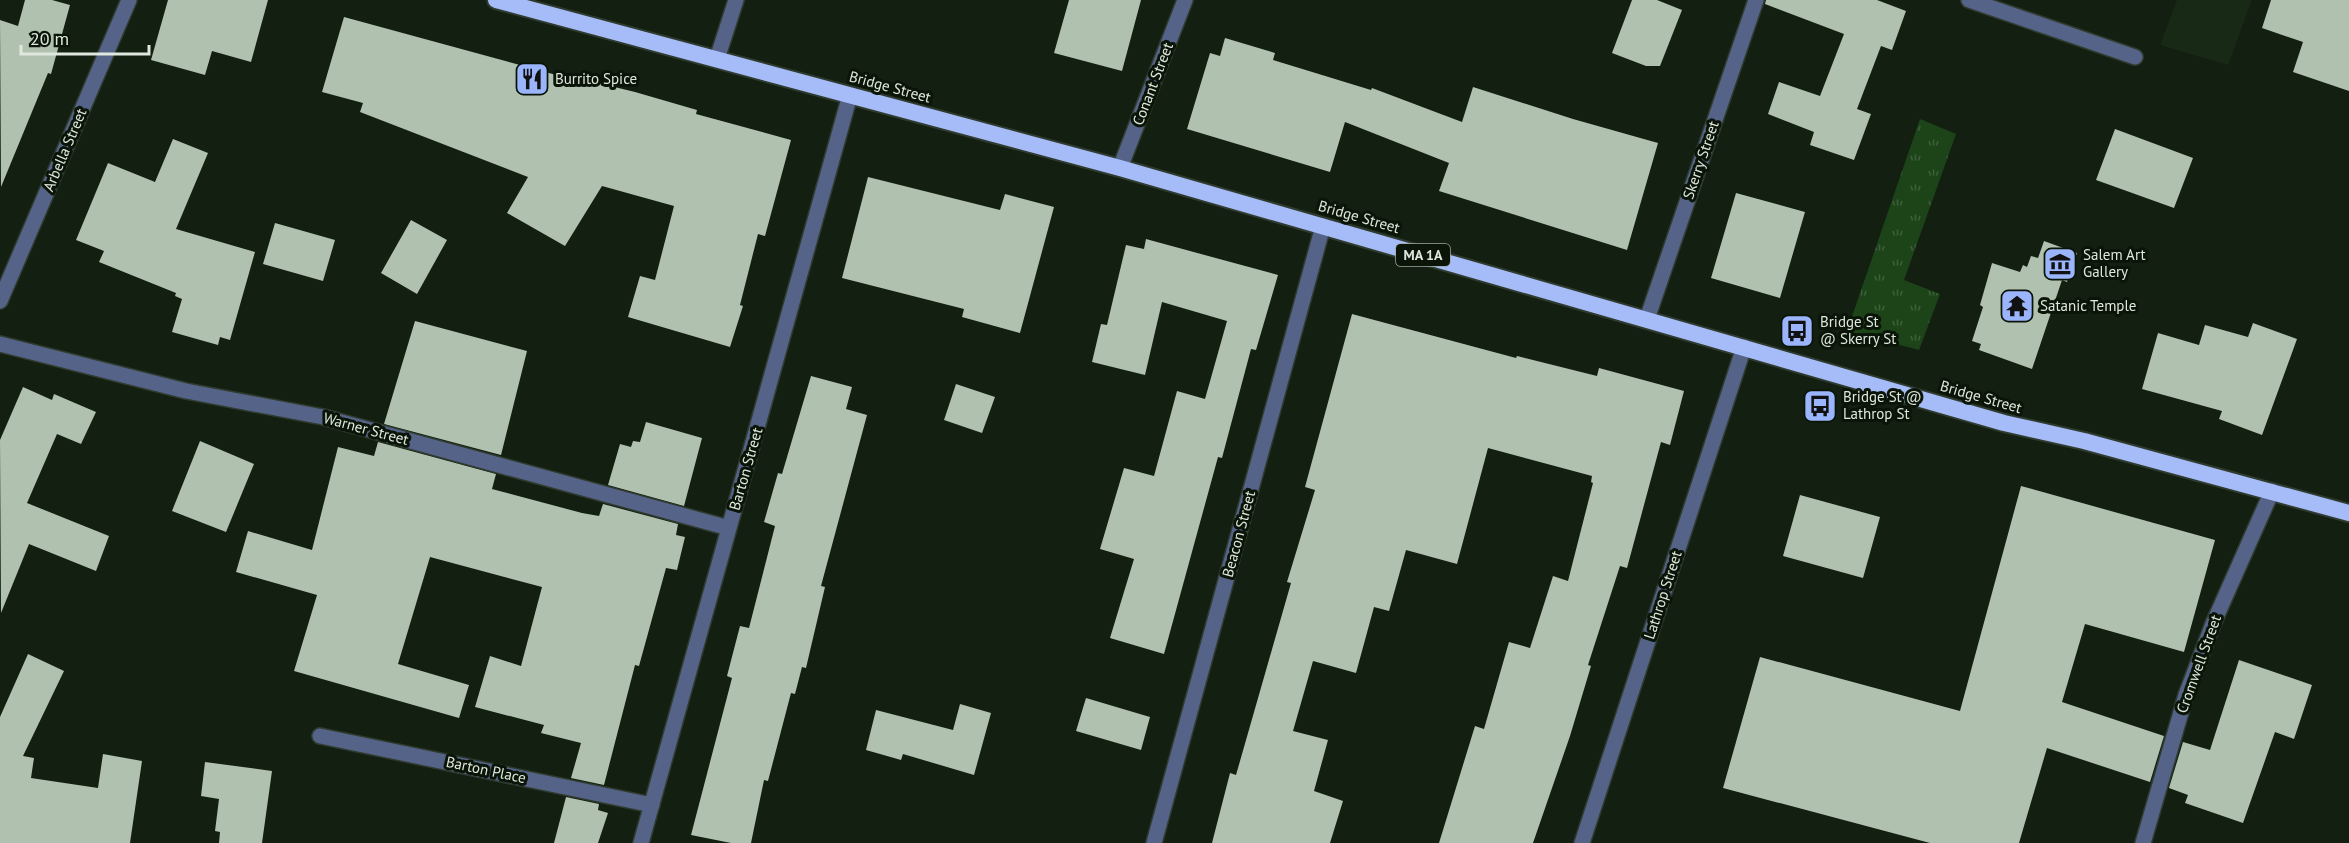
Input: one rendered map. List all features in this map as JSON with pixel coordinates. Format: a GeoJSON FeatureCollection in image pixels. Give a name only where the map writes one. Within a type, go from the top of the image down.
{"type":"FeatureCollection","features":[{"type":"Feature","properties":{"kind":"highway","name":"Bridge Street"},"geometry":{"type":"LineString","coordinates":[[496,0],[1120,168],[2004,423],[2272,491],[2349,513]]}},
{"type":"Feature","properties":{"kind":"street","name":"Arbella Street"},"geometry":{"type":"LineString","coordinates":[[0,301],[129,0]]}},
{"type":"Feature","properties":{"kind":"street"},"geometry":{"type":"LineString","coordinates":[[717,58],[736,0]]}},
{"type":"Feature","properties":{"kind":"street","name":"Conant Street"},"geometry":{"type":"LineString","coordinates":[[1120,168],[1185,0]]}},
{"type":"Feature","properties":{"kind":"street","name":"Skerry Street"},"geometry":{"type":"LineString","coordinates":[[1647,320],[1756,0]]}},
{"type":"Feature","properties":{"kind":"street"},"geometry":{"type":"LineString","coordinates":[[1969,0],[2135,57]]}},
{"type":"Feature","properties":{"kind":"street","name":"Barton Street"},"geometry":{"type":"LineString","coordinates":[[641,843],[850,95]]}},
{"type":"Feature","properties":{"kind":"street","name":"Beacon Street"},"geometry":{"type":"LineString","coordinates":[[1154,843],[1323,226]]}},
{"type":"Feature","properties":{"kind":"street","name":"Warner Street"},"geometry":{"type":"LineString","coordinates":[[0,344],[186,391],[323,417],[729,528]]}},
{"type":"Feature","properties":{"kind":"street","name":"Lathrop Street"},"geometry":{"type":"LineString","coordinates":[[1582,843],[1744,347]]}},
{"type":"Feature","properties":{"kind":"street","name":"Cromwell Street"},"geometry":{"type":"LineString","coordinates":[[2143,843],[2186,695],[2213,624],[2272,491]]}},
{"type":"Feature","properties":{"kind":"street","name":"Barton Place"},"geometry":{"type":"LineString","coordinates":[[321,736],[652,805]]}},
{"type":"Feature","properties":{"kind":"shaded area"},"geometry":{"type":"Polygon","coordinates":[[[2177,0],[2252,0],[2228,65],[2160,45],[2177,0]]]}},
{"type":"Feature","properties":{"kind":"green space"},"geometry":{"type":"Polygon","coordinates":[[[1920,119],[1956,134],[1904,280],[1940,294],[1919,350],[1847,331],[1920,119]]]}},
{"type":"Feature","properties":{"kind":"building"},"geometry":{"type":"Polygon","coordinates":[[[25,0],[52,0],[70,5],[51,74],[48,73],[1,187],[0,20],[18,26],[25,0]]]}},
{"type":"Feature","properties":{"kind":"building"},"geometry":{"type":"Polygon","coordinates":[[[168,0],[268,0],[251,62],[212,51],[205,75],[151,60],[168,0]]]}},
{"type":"Feature","properties":{"kind":"building"},"geometry":{"type":"Polygon","coordinates":[[[1069,0],[1141,0],[1122,71],[1054,53],[1069,0]]]}},
{"type":"Feature","properties":{"kind":"building"},"geometry":{"type":"Polygon","coordinates":[[[1632,0],[1657,0],[1682,10],[1660,66],[1646,66],[1612,53],[1632,0]]]}},
{"type":"Feature","properties":{"kind":"building"},"geometry":{"type":"Polygon","coordinates":[[[1766,0],[1877,0],[1906,11],[1892,50],[1881,46],[1857,109],[1871,114],[1854,160],[1810,145],[1814,132],[1768,114],[1779,82],[1820,96],[1844,34],[1765,4],[1766,0]]]}},
{"type":"Feature","properties":{"kind":"building"},"geometry":{"type":"Polygon","coordinates":[[[2271,0],[2349,0],[2349,91],[2293,72],[2303,42],[2262,28],[2271,0]]]}},
{"type":"Feature","properties":{"kind":"building"},"geometry":{"type":"Polygon","coordinates":[[[344,17],[560,76],[561,74],[635,92],[697,110],[696,114],[791,140],[765,236],[758,234],[740,305],[743,306],[730,347],[628,317],[640,276],[655,280],[674,206],[602,186],[565,246],[507,213],[528,177],[360,112],[363,103],[322,92],[344,17]]]}},
{"type":"Feature","properties":{"kind":"building"},"geometry":{"type":"Polygon","coordinates":[[[1225,38],[1275,53],[1273,60],[1371,90],[1372,88],[1462,122],[1473,87],[1658,143],[1627,250],[1439,191],[1449,163],[1345,122],[1330,172],[1187,129],[1210,53],[1220,56],[1225,38]]]}},
{"type":"Feature","properties":{"kind":"building"},"geometry":{"type":"Polygon","coordinates":[[[2115,129],[2193,158],[2174,208],[2096,180],[2115,129]]]}},
{"type":"Feature","properties":{"kind":"building"},"geometry":{"type":"Polygon","coordinates":[[[173,139],[208,153],[176,229],[255,252],[230,340],[220,337],[218,345],[172,332],[182,299],[175,296],[176,293],[99,262],[104,251],[76,240],[108,163],[155,182],[173,139]]]}},
{"type":"Feature","properties":{"kind":"building"},"geometry":{"type":"Polygon","coordinates":[[[868,177],[1000,210],[1005,194],[1054,207],[1020,333],[962,317],[964,309],[842,278],[868,177]]]}},
{"type":"Feature","properties":{"kind":"building"},"geometry":{"type":"Polygon","coordinates":[[[1736,193],[1805,212],[1780,298],[1711,278],[1736,193]]]}},
{"type":"Feature","properties":{"kind":"building"},"geometry":{"type":"Polygon","coordinates":[[[411,220],[447,240],[417,294],[381,273],[411,220]]]}},
{"type":"Feature","properties":{"kind":"building"},"geometry":{"type":"Polygon","coordinates":[[[275,223],[335,240],[323,281],[263,264],[275,223]]]}},
{"type":"Feature","properties":{"kind":"building"},"geometry":{"type":"Polygon","coordinates":[[[1146,239],[1278,275],[1256,350],[1251,349],[1222,458],[1218,457],[1164,654],[1110,638],[1134,559],[1100,549],[1124,468],[1154,476],[1177,391],[1205,399],[1227,321],[1162,302],[1145,375],[1092,362],[1101,324],[1107,325],[1126,245],[1144,249],[1146,239]]]}},
{"type":"Feature","properties":{"kind":"building","name":"Satanic Temple"},"geometry":{"type":"Polygon","coordinates":[[[2044,241],[2077,253],[2067,282],[2062,280],[2032,369],[1979,350],[1981,344],[1972,341],[1983,307],[1980,305],[1992,263],[2020,272],[2023,265],[2027,267],[2031,256],[2038,258],[2044,241]]]}},
{"type":"Feature","properties":{"kind":"building"},"geometry":{"type":"Polygon","coordinates":[[[1352,314],[1516,358],[1517,356],[1597,376],[1599,368],[1684,391],[1670,445],[1661,442],[1627,568],[1620,566],[1588,665],[1591,666],[1570,736],[1533,843],[1439,843],[1475,726],[1484,729],[1509,642],[1530,648],[1553,576],[1568,581],[1593,483],[1591,482],[1592,476],[1488,448],[1457,564],[1406,550],[1389,611],[1374,607],[1356,673],[1313,661],[1293,731],[1328,740],[1314,791],[1343,801],[1330,843],[1212,843],[1230,773],[1236,775],[1291,583],[1287,582],[1315,490],[1305,487],[1352,314]]]}},
{"type":"Feature","properties":{"kind":"building"},"geometry":{"type":"Polygon","coordinates":[[[415,321],[527,351],[501,455],[384,424],[415,321]]]}},
{"type":"Feature","properties":{"kind":"building"},"geometry":{"type":"Polygon","coordinates":[[[2253,323],[2297,339],[2262,435],[2219,419],[2222,411],[2142,389],[2158,333],[2199,345],[2205,325],[2248,337],[2253,323]]]}},
{"type":"Feature","properties":{"kind":"building"},"geometry":{"type":"Polygon","coordinates":[[[811,376],[852,387],[846,409],[867,415],[821,586],[825,587],[806,668],[802,667],[795,694],[791,693],[768,781],[764,780],[751,843],[731,843],[691,835],[732,678],[727,676],[740,626],[749,628],[775,526],[764,522],[778,473],[782,474],[811,376]]]}},
{"type":"Feature","properties":{"kind":"building"},"geometry":{"type":"Polygon","coordinates":[[[956,384],[995,397],[982,433],[944,420],[956,384]]]}},
{"type":"Feature","properties":{"kind":"building"},"geometry":{"type":"Polygon","coordinates":[[[23,387],[52,400],[54,394],[96,412],[81,444],[57,434],[27,503],[109,536],[96,571],[29,544],[1,613],[0,440],[23,387]]]}},
{"type":"Feature","properties":{"kind":"building"},"geometry":{"type":"Polygon","coordinates":[[[646,422],[702,438],[684,506],[608,485],[620,444],[631,447],[633,441],[640,442],[646,422]]]}},
{"type":"Feature","properties":{"kind":"building"},"geometry":{"type":"Polygon","coordinates":[[[200,441],[254,464],[226,532],[172,511],[200,441]]]}},
{"type":"Feature","properties":{"kind":"building"},"geometry":{"type":"Polygon","coordinates":[[[378,442],[496,474],[492,489],[582,513],[599,516],[603,504],[678,524],[676,535],[685,537],[677,570],[666,568],[639,666],[635,665],[604,785],[571,778],[581,743],[541,733],[544,725],[475,707],[490,656],[521,666],[542,587],[430,557],[398,664],[469,685],[459,718],[294,671],[317,595],[236,572],[248,531],[312,550],[338,447],[374,456],[378,442]]]}},
{"type":"Feature","properties":{"kind":"building"},"geometry":{"type":"Polygon","coordinates":[[[2021,486],[2215,540],[2184,652],[2085,624],[2062,702],[2164,736],[2150,782],[2047,748],[2019,843],[1930,843],[1723,788],[1760,657],[1960,711],[2021,486]]]}},
{"type":"Feature","properties":{"kind":"building"},"geometry":{"type":"Polygon","coordinates":[[[1800,495],[1880,517],[1863,578],[1783,556],[1800,495]]]}},
{"type":"Feature","properties":{"kind":"building"},"geometry":{"type":"Polygon","coordinates":[[[28,654],[64,671],[23,756],[34,758],[31,778],[98,788],[103,754],[142,761],[130,843],[0,843],[0,717],[28,654]]]}},
{"type":"Feature","properties":{"kind":"building"},"geometry":{"type":"Polygon","coordinates":[[[2239,660],[2312,685],[2294,739],[2275,732],[2243,823],[2185,803],[2188,795],[2169,788],[2183,742],[2210,750],[2239,660]]]}},
{"type":"Feature","properties":{"kind":"building"},"geometry":{"type":"Polygon","coordinates":[[[1086,698],[1150,717],[1141,750],[1076,731],[1086,698]]]}},
{"type":"Feature","properties":{"kind":"building"},"geometry":{"type":"Polygon","coordinates":[[[960,704],[991,713],[974,775],[903,754],[901,760],[866,750],[876,710],[953,730],[960,704]]]}},
{"type":"Feature","properties":{"kind":"building"},"geometry":{"type":"Polygon","coordinates":[[[205,762],[272,771],[262,843],[219,843],[220,832],[215,831],[219,799],[201,796],[205,762]]]}},
{"type":"Feature","properties":{"kind":"building"},"geometry":{"type":"Polygon","coordinates":[[[566,797],[599,804],[598,810],[608,813],[598,843],[554,843],[566,797]]]}},
{"type":"Feature","properties":{"kind":"place","name":"Burrito Spice"},"geometry":{"type":"Point","coordinates":[532,79]}},
{"type":"Feature","properties":{"kind":"place","name":"Salem Art Gallery"},"geometry":{"type":"Point","coordinates":[2060,264]}},
{"type":"Feature","properties":{"kind":"place","name":"Satanic Temple"},"geometry":{"type":"Point","coordinates":[2017,306]}},
{"type":"Feature","properties":{"kind":"place","name":"Bridge St @ Skerry St"},"geometry":{"type":"Point","coordinates":[1797,331]}},
{"type":"Feature","properties":{"kind":"place","name":"Bridge St @ Lathrop St"},"geometry":{"type":"Point","coordinates":[1820,406]}}]}
